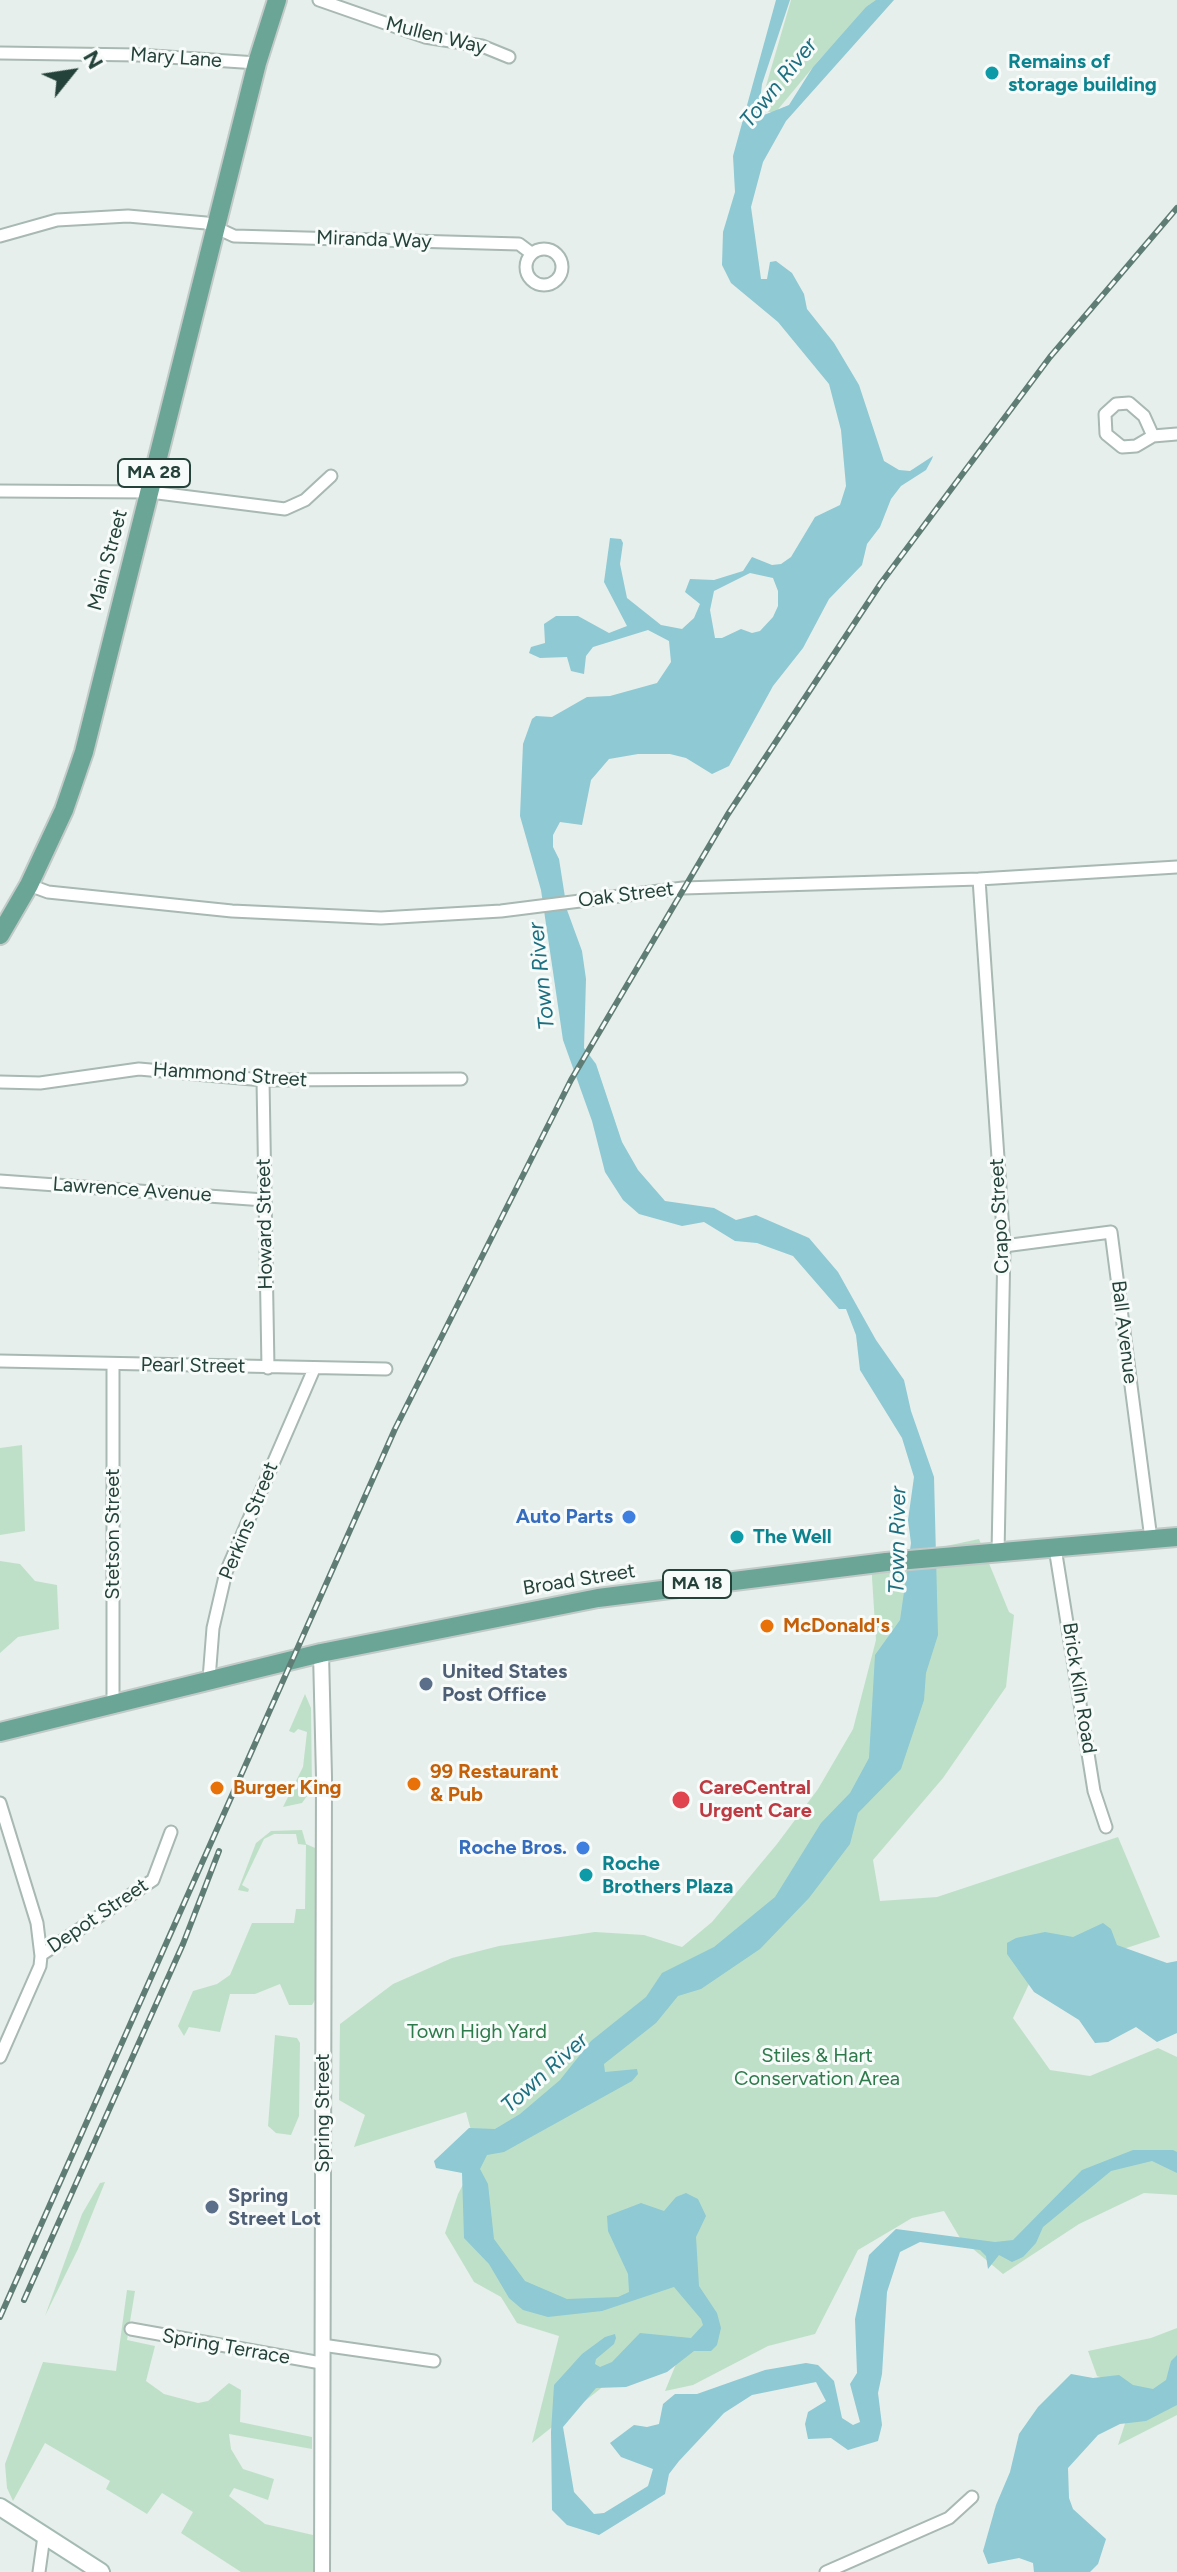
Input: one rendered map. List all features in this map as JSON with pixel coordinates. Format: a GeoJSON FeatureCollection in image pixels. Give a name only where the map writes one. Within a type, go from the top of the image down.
{"type":"FeatureCollection","features":[{"type":"Feature","properties":{"kind":"main road","name":"Main Street"},"geometry":{"type":"LineString","coordinates":[[0,935],[29,885],[64,810],[84,752],[215,226],[257,63],[277,0]]}},
{"type":"Feature","properties":{"kind":"main road","name":"Broad Street"},"geometry":{"type":"LineString","coordinates":[[0,1732],[321,1653],[598,1598],[896,1561],[1177,1537]]}},
{"type":"Feature","properties":{"kind":"main road"},"geometry":{"type":"LineString","coordinates":[[0,2507],[101,2572]]}},
{"type":"Feature","properties":{"kind":"street","name":"Mullen Way"},"geometry":{"type":"LineString","coordinates":[[319,0],[425,37],[482,46],[509,57]]}},
{"type":"Feature","properties":{"kind":"street","name":"Mary Lane"},"geometry":{"type":"LineString","coordinates":[[0,53],[138,55],[257,63]]}},
{"type":"Feature","properties":{"kind":"street","name":"Miranda Way"},"geometry":{"type":"LineString","coordinates":[[0,236],[57,220],[94,216],[157,218],[215,226],[234,236],[519,244],[531,253]]}},
{"type":"Feature","properties":{"kind":"street"},"geometry":{"type":"LineString","coordinates":[[1153,436],[1144,416],[1129,403],[1116,404],[1105,414],[1104,429],[1116,444],[1131,447],[1153,436],[1177,434]]}},
{"type":"Feature","properties":{"kind":"street"},"geometry":{"type":"LineString","coordinates":[[0,491],[150,492],[285,509],[305,500],[331,476]]}},
{"type":"Feature","properties":{"kind":"street","name":"Oak Street"},"geometry":{"type":"LineString","coordinates":[[29,885],[48,892],[232,911],[381,918],[538,906],[683,888],[979,879],[1177,867]]}},
{"type":"Feature","properties":{"kind":"street","name":"Crapo Street"},"geometry":{"type":"LineString","coordinates":[[979,879],[1004,1246],[998,1553]]}},
{"type":"Feature","properties":{"kind":"street","name":"Hammond Street"},"geometry":{"type":"LineString","coordinates":[[0,1082],[40,1083],[139,1069],[263,1080],[461,1079]]}},
{"type":"Feature","properties":{"kind":"street","name":"Howard Street"},"geometry":{"type":"LineString","coordinates":[[263,1080],[268,1368]]}},
{"type":"Feature","properties":{"kind":"street","name":"Lawrence Avenue"},"geometry":{"type":"LineString","coordinates":[[0,1181],[264,1200]]}},
{"type":"Feature","properties":{"kind":"street","name":"Ball Avenue"},"geometry":{"type":"LineString","coordinates":[[1004,1246],[1111,1232],[1151,1539]]}},
{"type":"Feature","properties":{"kind":"street","name":"Pearl Street"},"geometry":{"type":"LineString","coordinates":[[0,1361],[386,1369]]}},
{"type":"Feature","properties":{"kind":"street","name":"Stetson Street"},"geometry":{"type":"LineString","coordinates":[[113,1365],[113,1703]]}},
{"type":"Feature","properties":{"kind":"street","name":"Perkins Street"},"geometry":{"type":"LineString","coordinates":[[209,1679],[213,1628],[226,1572],[314,1369]]}},
{"type":"Feature","properties":{"kind":"street","name":"Brick Kiln Road"},"geometry":{"type":"LineString","coordinates":[[1055,1548],[1094,1791],[1106,1827]]}},
{"type":"Feature","properties":{"kind":"street","name":"Spring Street"},"geometry":{"type":"LineString","coordinates":[[321,1653],[324,1761],[322,2572]]}},
{"type":"Feature","properties":{"kind":"street"},"geometry":{"type":"LineString","coordinates":[[0,1803],[37,1923],[41,1955],[40,1966],[0,2057]]}},
{"type":"Feature","properties":{"kind":"street","name":"Depot Street"},"geometry":{"type":"LineString","coordinates":[[41,1955],[153,1880],[171,1832]]}},
{"type":"Feature","properties":{"kind":"street","name":"Spring Terrace"},"geometry":{"type":"LineString","coordinates":[[131,2329],[321,2363]]}},
{"type":"Feature","properties":{"kind":"street"},"geometry":{"type":"LineString","coordinates":[[322,2345],[434,2361]]}},
{"type":"Feature","properties":{"kind":"street"},"geometry":{"type":"LineString","coordinates":[[826,2572],[949,2518],[972,2497]]}},
{"type":"Feature","properties":{"kind":"street"},"geometry":{"type":"LineString","coordinates":[[39,2572],[44,2536]]}},
{"type":"Feature","properties":{"kind":"green space"},"geometry":{"type":"Polygon","coordinates":[[[791,0],[877,0],[819,60],[775,113],[759,110],[791,0]]]}},
{"type":"Feature","properties":{"kind":"green space"},"geometry":{"type":"Polygon","coordinates":[[[22,1445],[25,1531],[0,1535],[0,1448],[22,1445]]]}},
{"type":"Feature","properties":{"kind":"green space","name":"Stiles & Hart Conservation Area"},"geometry":{"type":"Polygon","coordinates":[[[979,1539],[1009,1612],[1014,1615],[1006,1687],[943,1778],[873,1860],[880,1901],[937,1897],[1118,1837],[1160,1937],[1093,1959],[1037,1967],[1013,2018],[1050,2070],[1090,2076],[1158,2048],[1177,2057],[1177,2195],[1144,2193],[1079,2224],[1003,2274],[960,2238],[944,2211],[912,2218],[858,2250],[815,2334],[768,2346],[693,2385],[665,2391],[676,2364],[624,2370],[532,2443],[559,2336],[517,2323],[501,2297],[474,2282],[445,2233],[458,2194],[478,2156],[466,2112],[354,2147],[365,2115],[339,2100],[340,2024],[393,1984],[452,1958],[499,1946],[595,1932],[644,1935],[682,1947],[712,1922],[777,1844],[818,1789],[853,1729],[876,1640],[871,1562],[979,1539]]]}},
{"type":"Feature","properties":{"kind":"green space"},"geometry":{"type":"Polygon","coordinates":[[[0,1561],[20,1564],[35,1581],[57,1585],[59,1629],[18,1637],[0,1653],[0,1561]]]}},
{"type":"Feature","properties":{"kind":"green space"},"geometry":{"type":"Polygon","coordinates":[[[305,1694],[311,1708],[312,1789],[302,1803],[283,1807],[303,1767],[307,1732],[298,1729],[294,1733],[289,1731],[305,1694]]]}},
{"type":"Feature","properties":{"kind":"green space"},"geometry":{"type":"Polygon","coordinates":[[[302,1830],[306,1844],[315,1848],[315,2000],[312,2005],[289,2005],[280,1984],[255,1994],[230,1994],[220,2032],[189,2027],[184,2036],[178,2026],[193,1991],[217,1984],[230,1975],[252,1923],[294,1923],[296,1909],[305,1909],[306,1845],[298,1844],[296,1834],[274,1834],[264,1839],[242,1885],[249,1889],[248,1892],[238,1890],[256,1843],[271,1831],[302,1830]]]}},
{"type":"Feature","properties":{"kind":"green space"},"geometry":{"type":"Polygon","coordinates":[[[275,2035],[297,2038],[300,2043],[299,2116],[291,2135],[276,2133],[268,2126],[275,2035]]]}},
{"type":"Feature","properties":{"kind":"green space"},"geometry":{"type":"Polygon","coordinates":[[[105,2182],[78,2249],[45,2316],[82,2214],[100,2183],[105,2182]]]}},
{"type":"Feature","properties":{"kind":"green space"},"geometry":{"type":"Polygon","coordinates":[[[127,2290],[135,2291],[127,2340],[155,2346],[146,2381],[164,2394],[198,2403],[208,2401],[229,2383],[241,2390],[240,2422],[312,2437],[312,2449],[229,2434],[231,2449],[243,2469],[274,2479],[268,2500],[234,2488],[229,2496],[265,2524],[313,2535],[313,2572],[241,2572],[181,2533],[193,2512],[162,2493],[147,2514],[106,2489],[110,2481],[45,2443],[13,2501],[7,2488],[5,2464],[43,2362],[116,2371],[127,2290]]]}},
{"type":"Feature","properties":{"kind":"green space"},"geometry":{"type":"Polygon","coordinates":[[[1177,2328],[1177,2415],[1118,2445],[1136,2390],[1097,2376],[1088,2351],[1151,2338],[1177,2328]]]}},
{"type":"Feature","properties":{"kind":"water"},"geometry":{"type":"Polygon","coordinates":[[[776,0],[790,0],[762,84],[759,110],[764,115],[789,105],[813,67],[866,7],[876,0],[894,0],[786,121],[763,162],[751,207],[761,279],[767,279],[770,262],[776,261],[792,273],[804,294],[807,309],[834,343],[859,385],[884,461],[899,470],[910,471],[933,456],[926,470],[901,486],[891,499],[880,527],[867,544],[862,565],[829,599],[803,648],[773,686],[729,766],[712,774],[686,758],[670,754],[638,754],[609,759],[591,780],[582,825],[560,822],[553,835],[553,847],[559,859],[567,910],[582,951],[586,979],[584,1048],[596,1064],[622,1142],[638,1170],[665,1201],[714,1208],[736,1220],[756,1215],[809,1238],[838,1272],[876,1340],[904,1380],[911,1411],[934,1477],[938,1635],[926,1673],[924,1700],[901,1769],[858,1813],[850,1844],[809,1898],[760,1949],[701,1989],[678,1996],[656,2023],[604,2064],[605,2072],[637,2069],[638,2074],[632,2081],[504,2152],[487,2155],[480,2169],[488,2184],[494,2239],[525,2281],[567,2299],[618,2297],[629,2292],[628,2274],[608,2231],[607,2216],[641,2203],[664,2211],[676,2197],[686,2193],[698,2199],[706,2216],[696,2237],[699,2286],[717,2313],[721,2328],[717,2345],[711,2351],[694,2351],[667,2372],[626,2387],[596,2388],[563,2427],[574,2492],[594,2514],[604,2513],[648,2486],[653,2469],[621,2457],[610,2443],[634,2425],[647,2427],[659,2424],[663,2404],[675,2394],[697,2394],[765,2370],[806,2363],[818,2365],[834,2381],[842,2418],[853,2425],[860,2422],[850,2384],[857,2373],[855,2319],[869,2255],[896,2229],[995,2242],[1013,2240],[1082,2170],[1133,2150],[1173,2150],[1177,2152],[1177,2173],[1152,2161],[1111,2171],[1043,2227],[1036,2243],[1023,2257],[1012,2262],[999,2255],[988,2269],[986,2256],[980,2250],[920,2242],[900,2252],[887,2292],[878,2393],[882,2425],[878,2441],[848,2450],[831,2438],[808,2439],[805,2424],[808,2412],[826,2401],[816,2382],[752,2395],[724,2413],[679,2461],[669,2474],[665,2494],[599,2535],[567,2525],[552,2510],[554,2385],[582,2354],[605,2337],[615,2334],[616,2338],[614,2344],[596,2359],[595,2364],[600,2367],[612,2362],[640,2333],[691,2338],[703,2325],[701,2319],[674,2287],[602,2311],[548,2317],[523,2310],[509,2298],[489,2264],[464,2238],[462,2173],[436,2168],[434,2161],[469,2128],[495,2129],[520,2114],[560,2080],[591,2041],[646,1997],[662,1973],[714,1947],[775,1897],[821,1823],[850,1793],[869,1758],[875,1655],[900,1620],[911,1543],[908,1520],[914,1477],[902,1438],[860,1370],[856,1335],[846,1309],[839,1309],[793,1256],[757,1243],[735,1241],[704,1222],[682,1226],[639,1214],[623,1200],[605,1172],[592,1121],[563,1040],[541,890],[520,816],[523,744],[532,719],[536,716],[552,717],[587,697],[610,696],[657,683],[671,662],[669,641],[648,630],[593,647],[586,656],[584,674],[571,671],[567,657],[540,658],[529,653],[531,647],[545,643],[544,624],[556,616],[578,616],[609,633],[627,626],[604,582],[610,538],[621,539],[623,543],[620,564],[627,598],[661,625],[682,629],[694,618],[700,604],[685,592],[690,579],[714,580],[743,571],[752,557],[772,565],[781,564],[791,557],[815,517],[840,505],[846,486],[841,430],[829,384],[778,322],[731,283],[722,265],[723,232],[735,192],[733,156],[776,0]],[[750,573],[714,591],[710,610],[715,638],[741,629],[752,633],[760,631],[778,606],[778,591],[773,578],[750,573]]]}},
{"type":"Feature","properties":{"kind":"water"},"geometry":{"type":"Polygon","coordinates":[[[1103,1923],[1111,1929],[1117,1945],[1167,1963],[1177,1961],[1177,2033],[1157,2042],[1136,2027],[1108,2042],[1095,2043],[1079,2020],[1034,1992],[1007,1954],[1007,1943],[1016,1938],[1045,1932],[1073,1937],[1103,1923]]]}},
{"type":"Feature","properties":{"kind":"water"},"geometry":{"type":"Polygon","coordinates":[[[1177,2355],[1177,2405],[1146,2421],[1120,2424],[1098,2435],[1068,2468],[1069,2498],[1073,2509],[1106,2539],[1098,2564],[1090,2572],[1034,2572],[1033,2563],[1019,2558],[988,2564],[983,2551],[996,2505],[1010,2472],[1019,2434],[1038,2407],[1071,2374],[1093,2378],[1119,2375],[1133,2385],[1153,2389],[1166,2380],[1171,2361],[1177,2355]]]}},
{"type":"Feature","properties":{"kind":"railway"},"geometry":{"type":"LineString","coordinates":[[0,2317],[395,1429],[571,1080],[728,814],[881,583],[1050,357],[1177,208]]}},
{"type":"Feature","properties":{"kind":"railway"},"geometry":{"type":"LineString","coordinates":[[24,2300],[183,1944],[219,1851]]}},
{"type":"Feature","properties":{"kind":"place","name":"Remains of storage building"},"geometry":{"type":"Point","coordinates":[992,73]}},
{"type":"Feature","properties":{"kind":"place","name":"Auto Parts"},"geometry":{"type":"Point","coordinates":[629,1517]}},
{"type":"Feature","properties":{"kind":"place","name":"The Well"},"geometry":{"type":"Point","coordinates":[737,1537]}},
{"type":"Feature","properties":{"kind":"place","name":"McDonald's"},"geometry":{"type":"Point","coordinates":[767,1626]}},
{"type":"Feature","properties":{"kind":"place","name":"United States Post Office"},"geometry":{"type":"Point","coordinates":[426,1684]}},
{"type":"Feature","properties":{"kind":"place","name":"99 Restaurant & Pub"},"geometry":{"type":"Point","coordinates":[414,1784]}},
{"type":"Feature","properties":{"kind":"place","name":"Burger King"},"geometry":{"type":"Point","coordinates":[217,1788]}},
{"type":"Feature","properties":{"kind":"place","name":"CareCentral Urgent Care"},"geometry":{"type":"Point","coordinates":[681,1800]}},
{"type":"Feature","properties":{"kind":"place","name":"Roche Bros."},"geometry":{"type":"Point","coordinates":[583,1848]}},
{"type":"Feature","properties":{"kind":"place","name":"Roche Brothers Plaza"},"geometry":{"type":"Point","coordinates":[586,1875]}},
{"type":"Feature","properties":{"kind":"place","name":"Spring Street Lot"},"geometry":{"type":"Point","coordinates":[212,2207]}},
{"type":"Feature","properties":{"kind":"water label","name":"Town River"},"geometry":{"type":"Point","coordinates":[779,83]}},
{"type":"Feature","properties":{"kind":"water label","name":"Town River"},"geometry":{"type":"Point","coordinates":[542,976]}},
{"type":"Feature","properties":{"kind":"water label","name":"Town River"},"geometry":{"type":"Point","coordinates":[898,1540]}},
{"type":"Feature","properties":{"kind":"water label","name":"Town River"},"geometry":{"type":"Point","coordinates":[545,2073]}},
{"type":"Feature","properties":{"kind":"park label","name":"Town High Yard"},"geometry":{"type":"Point","coordinates":[477,2032]}}]}
